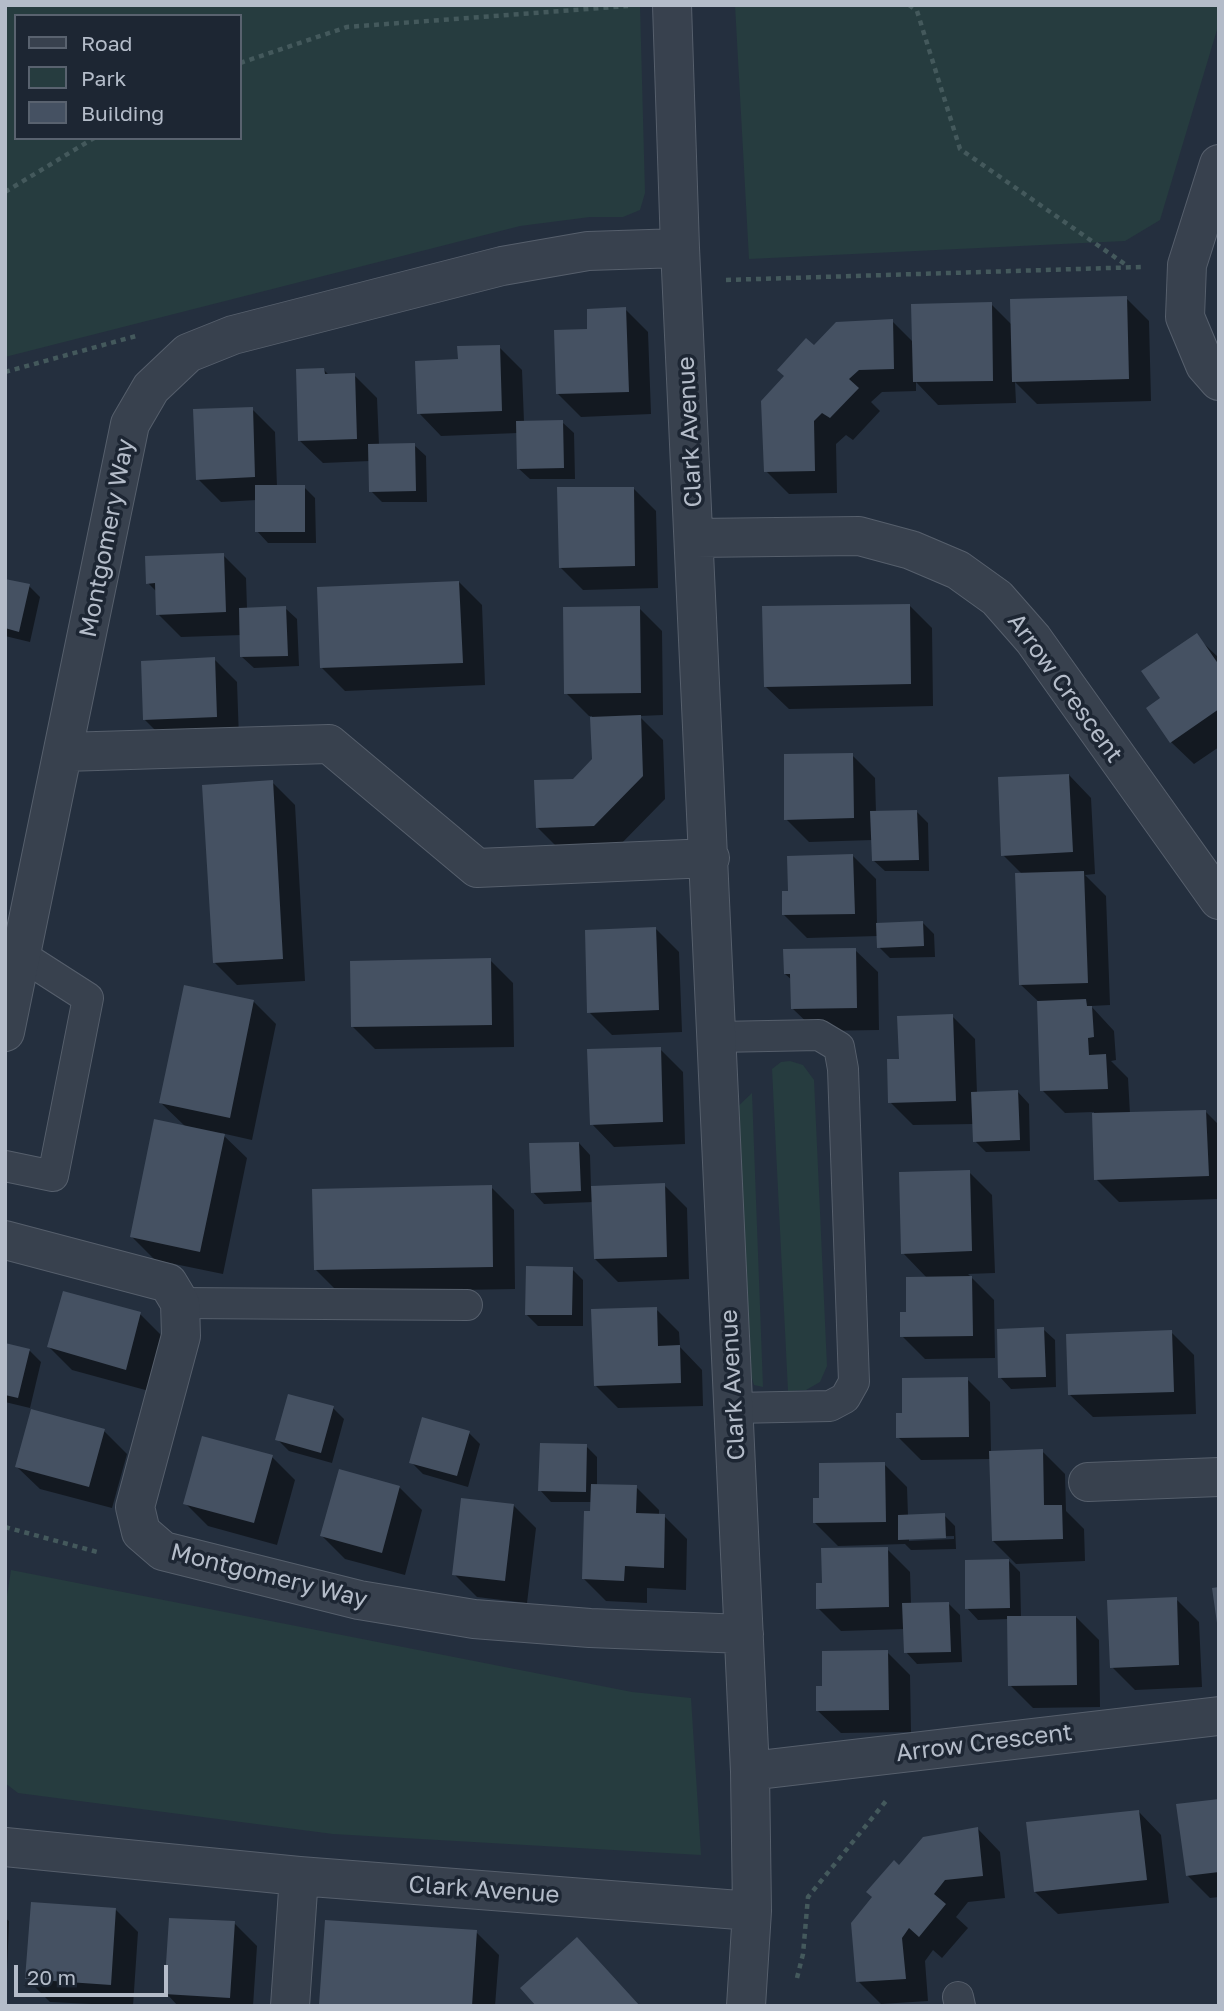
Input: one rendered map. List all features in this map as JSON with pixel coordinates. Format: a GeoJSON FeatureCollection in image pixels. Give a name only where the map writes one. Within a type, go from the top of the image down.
{"type":"FeatureCollection","features":[{"type":"Feature","properties":{"kind":"street","name":"Clark Avenue"},"geometry":{"type":"LineString","coordinates":[[672,5],[750,1771],[752,1911],[746,2006]]}},
{"type":"Feature","properties":{"kind":"street"},"geometry":{"type":"LineString","coordinates":[[1219,164],[1187,265],[1185,317],[1205,365],[1219,381]]}},
{"type":"Feature","properties":{"kind":"street","name":"Montgomery Way"},"geometry":{"type":"LineString","coordinates":[[5,1032],[130,424],[151,388],[188,353],[233,335],[502,266],[588,251],[682,265]]}},
{"type":"Feature","properties":{"kind":"street","name":"Arrow Crescent"},"geometry":{"type":"LineString","coordinates":[[695,538],[859,536],[911,550],[957,570],[997,598],[1033,639],[1219,900]]}},
{"type":"Feature","properties":{"kind":"street"},"geometry":{"type":"LineString","coordinates":[[64,752],[329,744],[477,868],[710,858]]}},
{"type":"Feature","properties":{"kind":"street"},"geometry":{"type":"LineString","coordinates":[[5,1240],[168,1283],[180,1303]]}},
{"type":"Feature","properties":{"kind":"street","name":"Montgomery Way"},"geometry":{"type":"LineString","coordinates":[[180,1303],[180,1335],[135,1507],[141,1532],[163,1551],[359,1600],[474,1619],[590,1628],[744,1634]]}},
{"type":"Feature","properties":{"kind":"street"},"geometry":{"type":"LineString","coordinates":[[1088,1482],[1219,1477]]}},
{"type":"Feature","properties":{"kind":"street","name":"Arrow Crescent"},"geometry":{"type":"LineString","coordinates":[[750,1771],[1219,1716]]}},
{"type":"Feature","properties":{"kind":"street","name":"Clark Avenue"},"geometry":{"type":"LineString","coordinates":[[5,1847],[299,1876],[752,1911]]}},
{"type":"Feature","properties":{"kind":"street"},"geometry":{"type":"LineString","coordinates":[[290,2006],[299,1876]]}},
{"type":"Feature","properties":{"kind":"lane"},"geometry":{"type":"LineString","coordinates":[[5,1166],[52,1176],[88,998],[21,956]]}},
{"type":"Feature","properties":{"kind":"lane"},"geometry":{"type":"LineString","coordinates":[[717,1037],[818,1035],[839,1047],[843,1069],[855,1382],[845,1398],[830,1406],[734,1408]]}},
{"type":"Feature","properties":{"kind":"lane"},"geometry":{"type":"LineString","coordinates":[[180,1303],[467,1305]]}},
{"type":"Feature","properties":{"kind":"path"},"geometry":{"type":"LineString","coordinates":[[909,5],[917,11],[960,149],[1130,267]]}},
{"type":"Feature","properties":{"kind":"path"},"geometry":{"type":"LineString","coordinates":[[242,62],[347,27],[631,6]]}},
{"type":"Feature","properties":{"kind":"path"},"geometry":{"type":"LineString","coordinates":[[5,192],[91,140]]}},
{"type":"Feature","properties":{"kind":"path"},"geometry":{"type":"LineString","coordinates":[[682,265],[1187,265]]}},
{"type":"Feature","properties":{"kind":"path"},"geometry":{"type":"LineString","coordinates":[[5,372],[165,328],[188,353]]}},
{"type":"Feature","properties":{"kind":"path"},"geometry":{"type":"LineString","coordinates":[[5,1527],[122,1558],[163,1551]]}},
{"type":"Feature","properties":{"kind":"path"},"geometry":{"type":"LineString","coordinates":[[797,1980],[803,1954],[808,1897],[887,1800]]}},
{"type":"Feature","properties":{"kind":"green space"},"geometry":{"type":"Polygon","coordinates":[[[5,5],[640,5],[645,193],[640,210],[623,217],[590,217],[520,226],[5,357],[5,5]]]}},
{"type":"Feature","properties":{"kind":"green space"},"geometry":{"type":"Polygon","coordinates":[[[735,5],[1219,5],[1219,23],[1160,220],[1125,241],[749,259],[735,5]]]}},
{"type":"Feature","properties":{"kind":"green space"},"geometry":{"type":"Polygon","coordinates":[[[790,1061],[803,1065],[814,1080],[827,1366],[820,1382],[806,1390],[788,1391],[772,1069],[781,1062],[790,1061]]]}},
{"type":"Feature","properties":{"kind":"green space"},"geometry":{"type":"Polygon","coordinates":[[[752,1093],[763,1387],[754,1385],[744,1351],[732,1112],[752,1093]]]}},
{"type":"Feature","properties":{"kind":"green space"},"geometry":{"type":"Polygon","coordinates":[[[11,1570],[632,1692],[691,1698],[701,1855],[333,1834],[18,1793],[5,1783],[5,1609],[11,1570]]]}},
{"type":"Feature","properties":{"kind":"building"},"geometry":{"type":"Polygon","coordinates":[[[1127,296],[1129,379],[1012,382],[1010,299],[1127,296]]]}},
{"type":"Feature","properties":{"kind":"building"},"geometry":{"type":"Polygon","coordinates":[[[992,302],[993,381],[913,382],[911,304],[992,302]]]}},
{"type":"Feature","properties":{"kind":"building"},"geometry":{"type":"Polygon","coordinates":[[[626,307],[629,392],[556,394],[554,330],[587,329],[587,309],[626,307]]]}},
{"type":"Feature","properties":{"kind":"building"},"geometry":{"type":"Polygon","coordinates":[[[893,319],[894,369],[859,370],[849,379],[859,388],[830,418],[822,413],[814,421],[815,471],[764,472],[761,401],[784,376],[777,370],[806,338],[814,345],[836,322],[893,319]]]}},
{"type":"Feature","properties":{"kind":"building"},"geometry":{"type":"Polygon","coordinates":[[[500,345],[502,411],[417,414],[415,361],[458,359],[457,346],[500,345]]]}},
{"type":"Feature","properties":{"kind":"building"},"geometry":{"type":"Polygon","coordinates":[[[324,368],[325,374],[355,373],[357,439],[298,441],[296,369],[324,368]]]}},
{"type":"Feature","properties":{"kind":"building"},"geometry":{"type":"Polygon","coordinates":[[[253,407],[255,477],[196,480],[193,409],[253,407]]]}},
{"type":"Feature","properties":{"kind":"building"},"geometry":{"type":"Polygon","coordinates":[[[563,420],[564,468],[517,469],[516,421],[563,420]]]}},
{"type":"Feature","properties":{"kind":"building"},"geometry":{"type":"Polygon","coordinates":[[[415,443],[416,491],[369,492],[368,444],[415,443]]]}},
{"type":"Feature","properties":{"kind":"building"},"geometry":{"type":"Polygon","coordinates":[[[255,485],[305,485],[305,532],[255,532],[255,485]]]}},
{"type":"Feature","properties":{"kind":"building"},"geometry":{"type":"Polygon","coordinates":[[[557,487],[634,487],[635,566],[559,568],[557,487]]]}},
{"type":"Feature","properties":{"kind":"building"},"geometry":{"type":"Polygon","coordinates":[[[224,553],[226,612],[156,615],[155,583],[146,584],[145,556],[224,553]]]}},
{"type":"Feature","properties":{"kind":"building"},"geometry":{"type":"Polygon","coordinates":[[[5,579],[30,584],[19,632],[5,628],[5,579]]]}},
{"type":"Feature","properties":{"kind":"building"},"geometry":{"type":"Polygon","coordinates":[[[459,581],[463,663],[320,668],[317,587],[459,581]]]}},
{"type":"Feature","properties":{"kind":"building"},"geometry":{"type":"Polygon","coordinates":[[[910,604],[911,684],[764,687],[762,606],[910,604]]]}},
{"type":"Feature","properties":{"kind":"building"},"geometry":{"type":"Polygon","coordinates":[[[286,606],[288,656],[240,657],[239,608],[286,606]]]}},
{"type":"Feature","properties":{"kind":"building"},"geometry":{"type":"Polygon","coordinates":[[[640,606],[641,693],[564,694],[563,607],[640,606]]]}},
{"type":"Feature","properties":{"kind":"building"},"geometry":{"type":"Polygon","coordinates":[[[1197,633],[1219,665],[1219,709],[1170,743],[1146,708],[1160,698],[1141,671],[1197,633]]]}},
{"type":"Feature","properties":{"kind":"building"},"geometry":{"type":"Polygon","coordinates":[[[215,657],[217,717],[143,720],[141,661],[215,657]]]}},
{"type":"Feature","properties":{"kind":"building"},"geometry":{"type":"Polygon","coordinates":[[[641,715],[643,776],[594,826],[536,828],[534,780],[573,779],[592,759],[590,717],[641,715]]]}},
{"type":"Feature","properties":{"kind":"building"},"geometry":{"type":"Polygon","coordinates":[[[853,753],[854,818],[784,820],[784,754],[853,753]]]}},
{"type":"Feature","properties":{"kind":"building"},"geometry":{"type":"Polygon","coordinates":[[[1069,774],[1073,852],[1001,856],[998,777],[1069,774]]]}},
{"type":"Feature","properties":{"kind":"building"},"geometry":{"type":"Polygon","coordinates":[[[273,780],[283,959],[213,963],[202,785],[273,780]]]}},
{"type":"Feature","properties":{"kind":"building"},"geometry":{"type":"Polygon","coordinates":[[[917,810],[919,860],[872,861],[870,811],[917,810]]]}},
{"type":"Feature","properties":{"kind":"building"},"geometry":{"type":"Polygon","coordinates":[[[853,854],[855,914],[782,915],[782,891],[788,891],[787,856],[853,854]]]}},
{"type":"Feature","properties":{"kind":"building"},"geometry":{"type":"Polygon","coordinates":[[[1084,871],[1088,983],[1019,985],[1015,873],[1084,871]]]}},
{"type":"Feature","properties":{"kind":"building"},"geometry":{"type":"Polygon","coordinates":[[[923,921],[924,946],[877,948],[876,923],[923,921]]]}},
{"type":"Feature","properties":{"kind":"building"},"geometry":{"type":"Polygon","coordinates":[[[656,927],[659,1010],[587,1013],[585,930],[656,927]]]}},
{"type":"Feature","properties":{"kind":"building"},"geometry":{"type":"Polygon","coordinates":[[[856,948],[857,1008],[791,1009],[790,974],[784,974],[783,949],[856,948]]]}},
{"type":"Feature","properties":{"kind":"building"},"geometry":{"type":"Polygon","coordinates":[[[491,958],[492,1025],[351,1027],[350,961],[491,958]]]}},
{"type":"Feature","properties":{"kind":"building"},"geometry":{"type":"Polygon","coordinates":[[[184,985],[254,1000],[230,1118],[159,1103],[184,985]]]}},
{"type":"Feature","properties":{"kind":"building"},"geometry":{"type":"Polygon","coordinates":[[[1086,999],[1087,1006],[1092,1006],[1094,1037],[1088,1038],[1089,1055],[1106,1054],[1108,1089],[1040,1091],[1037,1001],[1086,999]]]}},
{"type":"Feature","properties":{"kind":"building"},"geometry":{"type":"Polygon","coordinates":[[[953,1014],[956,1101],[888,1103],[887,1059],[899,1059],[897,1016],[953,1014]]]}},
{"type":"Feature","properties":{"kind":"building"},"geometry":{"type":"Polygon","coordinates":[[[661,1047],[663,1122],[590,1125],[587,1049],[661,1047]]]}},
{"type":"Feature","properties":{"kind":"building"},"geometry":{"type":"Polygon","coordinates":[[[1018,1090],[1020,1140],[973,1142],[971,1092],[1018,1090]]]}},
{"type":"Feature","properties":{"kind":"building"},"geometry":{"type":"Polygon","coordinates":[[[1206,1110],[1209,1176],[1094,1180],[1092,1113],[1206,1110]]]}},
{"type":"Feature","properties":{"kind":"building"},"geometry":{"type":"Polygon","coordinates":[[[154,1119],[225,1134],[200,1252],[130,1237],[154,1119]]]}},
{"type":"Feature","properties":{"kind":"building"},"geometry":{"type":"Polygon","coordinates":[[[579,1142],[581,1191],[531,1193],[529,1143],[579,1142]]]}},
{"type":"Feature","properties":{"kind":"building"},"geometry":{"type":"Polygon","coordinates":[[[970,1170],[972,1251],[901,1254],[899,1172],[970,1170]]]}},
{"type":"Feature","properties":{"kind":"building"},"geometry":{"type":"Polygon","coordinates":[[[665,1183],[667,1257],[594,1259],[591,1186],[665,1183]]]}},
{"type":"Feature","properties":{"kind":"building"},"geometry":{"type":"Polygon","coordinates":[[[492,1185],[493,1267],[314,1270],[312,1189],[492,1185]]]}},
{"type":"Feature","properties":{"kind":"building"},"geometry":{"type":"Polygon","coordinates":[[[526,1266],[573,1267],[572,1315],[525,1315],[526,1266]]]}},
{"type":"Feature","properties":{"kind":"building"},"geometry":{"type":"Polygon","coordinates":[[[972,1276],[973,1336],[900,1337],[900,1312],[906,1312],[906,1277],[972,1276]]]}},
{"type":"Feature","properties":{"kind":"building"},"geometry":{"type":"Polygon","coordinates":[[[63,1291],[141,1312],[126,1370],[47,1347],[63,1291]]]}},
{"type":"Feature","properties":{"kind":"building"},"geometry":{"type":"Polygon","coordinates":[[[657,1307],[658,1346],[680,1345],[681,1383],[594,1386],[591,1309],[657,1307]]]}},
{"type":"Feature","properties":{"kind":"building"},"geometry":{"type":"Polygon","coordinates":[[[1044,1327],[1046,1377],[998,1378],[997,1329],[1044,1327]]]}},
{"type":"Feature","properties":{"kind":"building"},"geometry":{"type":"Polygon","coordinates":[[[1172,1330],[1174,1392],[1068,1395],[1066,1334],[1172,1330]]]}},
{"type":"Feature","properties":{"kind":"building"},"geometry":{"type":"Polygon","coordinates":[[[5,1343],[30,1349],[18,1398],[5,1395],[5,1343]]]}},
{"type":"Feature","properties":{"kind":"building"},"geometry":{"type":"Polygon","coordinates":[[[968,1377],[969,1437],[896,1438],[896,1413],[902,1413],[902,1378],[968,1377]]]}},
{"type":"Feature","properties":{"kind":"building"},"geometry":{"type":"Polygon","coordinates":[[[288,1394],[334,1406],[321,1453],[275,1440],[288,1394]]]}},
{"type":"Feature","properties":{"kind":"building"},"geometry":{"type":"Polygon","coordinates":[[[31,1409],[105,1429],[89,1487],[15,1467],[31,1409]]]}},
{"type":"Feature","properties":{"kind":"building"},"geometry":{"type":"Polygon","coordinates":[[[422,1417],[470,1431],[457,1476],[409,1463],[422,1417]]]}},
{"type":"Feature","properties":{"kind":"building"},"geometry":{"type":"Polygon","coordinates":[[[202,1436],[273,1455],[254,1523],[183,1504],[202,1436]]]}},
{"type":"Feature","properties":{"kind":"building"},"geometry":{"type":"Polygon","coordinates":[[[540,1443],[587,1444],[586,1492],[538,1491],[540,1443]]]}},
{"type":"Feature","properties":{"kind":"building"},"geometry":{"type":"Polygon","coordinates":[[[1043,1449],[1044,1505],[1062,1505],[1063,1539],[992,1541],[989,1451],[1043,1449]]]}},
{"type":"Feature","properties":{"kind":"building"},"geometry":{"type":"Polygon","coordinates":[[[885,1462],[886,1522],[813,1523],[813,1498],[819,1498],[819,1463],[885,1462]]]}},
{"type":"Feature","properties":{"kind":"building"},"geometry":{"type":"Polygon","coordinates":[[[339,1469],[400,1486],[382,1553],[320,1536],[339,1469]]]}},
{"type":"Feature","properties":{"kind":"building"},"geometry":{"type":"Polygon","coordinates":[[[591,1484],[637,1485],[636,1513],[665,1514],[664,1568],[625,1566],[624,1581],[582,1579],[584,1511],[590,1511],[591,1484]]]}},
{"type":"Feature","properties":{"kind":"building"},"geometry":{"type":"Polygon","coordinates":[[[461,1498],[514,1504],[505,1581],[452,1575],[461,1498]]]}},
{"type":"Feature","properties":{"kind":"building"},"geometry":{"type":"Polygon","coordinates":[[[945,1513],[946,1538],[898,1540],[898,1515],[945,1513]]]}},
{"type":"Feature","properties":{"kind":"building"},"geometry":{"type":"Polygon","coordinates":[[[888,1547],[889,1607],[816,1609],[816,1583],[822,1583],[821,1548],[888,1547]]]}},
{"type":"Feature","properties":{"kind":"building"},"geometry":{"type":"Polygon","coordinates":[[[1009,1559],[1010,1608],[965,1609],[965,1560],[1009,1559]]]}},
{"type":"Feature","properties":{"kind":"building"},"geometry":{"type":"Polygon","coordinates":[[[1219,1587],[1219,1623],[1217,1623],[1212,1588],[1219,1587]]]}},
{"type":"Feature","properties":{"kind":"building"},"geometry":{"type":"Polygon","coordinates":[[[1177,1597],[1179,1665],[1110,1668],[1107,1600],[1177,1597]]]}},
{"type":"Feature","properties":{"kind":"building"},"geometry":{"type":"Polygon","coordinates":[[[949,1602],[951,1652],[904,1653],[902,1603],[949,1602]]]}},
{"type":"Feature","properties":{"kind":"building"},"geometry":{"type":"Polygon","coordinates":[[[1007,1616],[1076,1616],[1077,1685],[1008,1686],[1007,1616]]]}},
{"type":"Feature","properties":{"kind":"building"},"geometry":{"type":"Polygon","coordinates":[[[888,1650],[889,1710],[816,1711],[816,1686],[822,1686],[822,1651],[888,1650]]]}},
{"type":"Feature","properties":{"kind":"building"},"geometry":{"type":"Polygon","coordinates":[[[1219,1799],[1219,1872],[1186,1876],[1176,1804],[1219,1799]]]}},
{"type":"Feature","properties":{"kind":"building"},"geometry":{"type":"Polygon","coordinates":[[[1139,1810],[1147,1880],[1034,1892],[1026,1822],[1139,1810]]]}},
{"type":"Feature","properties":{"kind":"building"},"geometry":{"type":"Polygon","coordinates":[[[978,1827],[983,1876],[945,1880],[934,1894],[946,1904],[919,1937],[909,1928],[902,1938],[906,1979],[856,1982],[851,1923],[872,1897],[866,1892],[894,1860],[899,1865],[923,1837],[978,1827]]]}},
{"type":"Feature","properties":{"kind":"building"},"geometry":{"type":"Polygon","coordinates":[[[31,1902],[116,1908],[111,1985],[25,1979],[31,1902]]]}},
{"type":"Feature","properties":{"kind":"building"},"geometry":{"type":"Polygon","coordinates":[[[169,1918],[235,1921],[230,1998],[164,1994],[169,1918]]]}},
{"type":"Feature","properties":{"kind":"building"},"geometry":{"type":"Polygon","coordinates":[[[325,1920],[477,1930],[472,2006],[319,2005],[325,1920]]]}},
{"type":"Feature","properties":{"kind":"building"},"geometry":{"type":"Polygon","coordinates":[[[577,1937],[640,2006],[536,2006],[520,1988],[577,1937]]]}}]}
